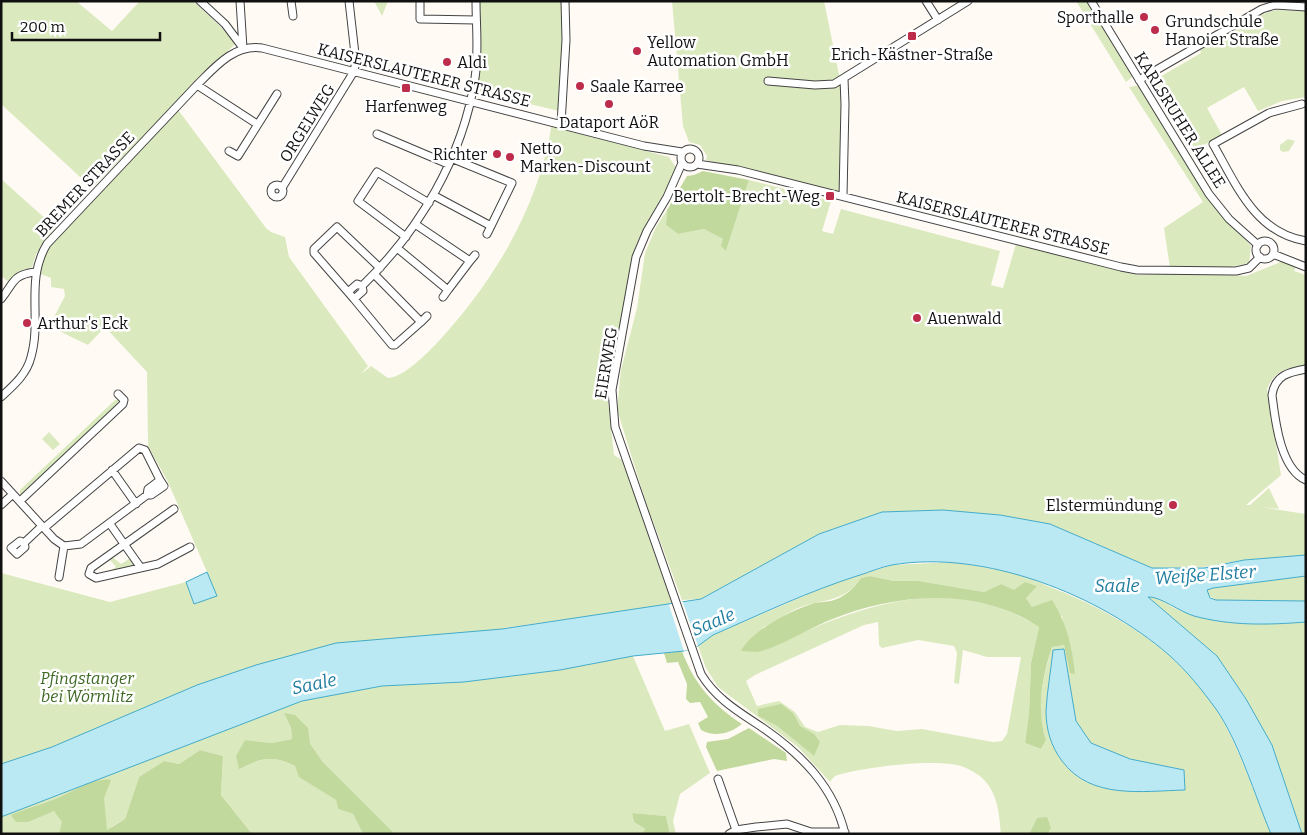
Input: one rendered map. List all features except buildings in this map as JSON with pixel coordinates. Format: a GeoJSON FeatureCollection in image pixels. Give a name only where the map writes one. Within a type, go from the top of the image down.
{"type":"FeatureCollection","features":[{"type":"Feature","properties":{"kind":"street"},"geometry":{"type":"LineString","coordinates":[[200,1],[225,24],[243,48]]}},
{"type":"Feature","properties":{"kind":"street"},"geometry":{"type":"LineString","coordinates":[[240,1],[243,48]]}},
{"type":"Feature","properties":{"kind":"street"},"geometry":{"type":"LineString","coordinates":[[292,1],[293,16]]}},
{"type":"Feature","properties":{"kind":"street"},"geometry":{"type":"LineString","coordinates":[[349,1],[356,63],[354,71]]}},
{"type":"Feature","properties":{"kind":"street"},"geometry":{"type":"LineString","coordinates":[[420,1],[420,19],[476,20]]}},
{"type":"Feature","properties":{"kind":"street"},"geometry":{"type":"LineString","coordinates":[[354,299],[363,291],[362,286],[406,237],[433,195],[450,161],[469,101],[476,61],[476,1]]}},
{"type":"Feature","properties":{"kind":"street"},"geometry":{"type":"LineString","coordinates":[[561,124],[566,40],[565,1]]}},
{"type":"Feature","properties":{"kind":"street"},"geometry":{"type":"LineString","coordinates":[[926,1],[938,20]]}},
{"type":"Feature","properties":{"kind":"street"},"geometry":{"type":"LineString","coordinates":[[768,81],[815,85],[834,84],[968,1]]}},
{"type":"Feature","properties":{"kind":"street","name":"KARLSRUHER ALLEE"},"geometry":{"type":"LineString","coordinates":[[1091,1],[1214,201],[1240,230],[1258,245]]}},
{"type":"Feature","properties":{"kind":"street"},"geometry":{"type":"LineString","coordinates":[[1139,80],[1258,11],[1276,3],[1306,6]]}},
{"type":"Feature","properties":{"kind":"street","name":"KAISERSLAUTERER STRASSE"},"geometry":{"type":"LineString","coordinates":[[243,48],[262,48],[354,71],[660,149],[683,160],[692,148],[698,152],[698,161],[1137,270],[1236,271],[1249,268],[1260,257]]}},
{"type":"Feature","properties":{"kind":"street","name":"BREMER STRASSE"},"geometry":{"type":"LineString","coordinates":[[1,397],[22,375],[32,356],[35,272],[46,244],[197,85],[226,58],[243,48]]}},
{"type":"Feature","properties":{"kind":"street","name":"ORGELWEG"},"geometry":{"type":"LineString","coordinates":[[282,188],[354,71]]}},
{"type":"Feature","properties":{"kind":"street"},"geometry":{"type":"LineString","coordinates":[[843,196],[846,104],[844,79]]}},
{"type":"Feature","properties":{"kind":"street"},"geometry":{"type":"LineString","coordinates":[[197,85],[258,124]]}},
{"type":"Feature","properties":{"kind":"street"},"geometry":{"type":"LineString","coordinates":[[229,151],[238,156],[277,94]]}},
{"type":"Feature","properties":{"kind":"street"},"geometry":{"type":"LineString","coordinates":[[1302,104],[1268,113],[1213,144],[1247,203],[1257,216],[1276,231],[1306,241]]}},
{"type":"Feature","properties":{"kind":"street"},"geometry":{"type":"LineString","coordinates":[[376,134],[512,183],[487,234]]}},
{"type":"Feature","properties":{"kind":"street"},"geometry":{"type":"LineString","coordinates":[[683,160],[698,161]]}},
{"type":"Feature","properties":{"kind":"street","name":"EIERWEG"},"geometry":{"type":"LineString","coordinates":[[683,160],[667,197],[647,231],[636,257],[614,376],[612,404],[615,426],[700,674],[715,694],[780,740],[806,762],[831,796],[845,833]]}},
{"type":"Feature","properties":{"kind":"street"},"geometry":{"type":"LineString","coordinates":[[406,237],[358,201],[377,172],[428,203]]}},
{"type":"Feature","properties":{"kind":"street"},"geometry":{"type":"LineString","coordinates":[[433,195],[491,226]]}},
{"type":"Feature","properties":{"kind":"street"},"geometry":{"type":"LineString","coordinates":[[415,224],[472,258],[443,297]]}},
{"type":"Feature","properties":{"kind":"street"},"geometry":{"type":"LineString","coordinates":[[380,268],[337,227],[314,249],[314,252],[392,345],[395,345],[427,316]]}},
{"type":"Feature","properties":{"kind":"street"},"geometry":{"type":"LineString","coordinates":[[1265,241],[1271,243],[1274,248],[1273,254],[1269,258],[1260,257],[1256,250],[1258,245],[1265,241]]}},
{"type":"Feature","properties":{"kind":"street"},"geometry":{"type":"LineString","coordinates":[[397,248],[448,290]]}},
{"type":"Feature","properties":{"kind":"street"},"geometry":{"type":"LineString","coordinates":[[1273,254],[1306,266]]}},
{"type":"Feature","properties":{"kind":"street"},"geometry":{"type":"LineString","coordinates":[[1,299],[10,284],[21,274],[35,272]]}},
{"type":"Feature","properties":{"kind":"street"},"geometry":{"type":"LineString","coordinates":[[374,274],[421,322]]}},
{"type":"Feature","properties":{"kind":"street"},"geometry":{"type":"LineString","coordinates":[[348,292],[357,284],[362,286]]}},
{"type":"Feature","properties":{"kind":"street"},"geometry":{"type":"LineString","coordinates":[[1306,369],[1282,376],[1274,386],[1272,395],[1282,447],[1286,458],[1296,472],[1306,480]]}},
{"type":"Feature","properties":{"kind":"street"},"geometry":{"type":"LineString","coordinates":[[20,501],[123,404],[124,400],[118,394]]}},
{"type":"Feature","properties":{"kind":"street"},"geometry":{"type":"LineString","coordinates":[[1,481],[43,527],[64,546],[81,544],[136,504],[147,495],[148,489],[160,480],[145,450],[139,448],[43,527],[24,543]]}},
{"type":"Feature","properties":{"kind":"street"},"geometry":{"type":"LineString","coordinates":[[112,470],[136,504]]}},
{"type":"Feature","properties":{"kind":"street"},"geometry":{"type":"LineString","coordinates":[[1,505],[13,494]]}},
{"type":"Feature","properties":{"kind":"street"},"geometry":{"type":"LineString","coordinates":[[174,510],[91,568],[89,574],[96,578],[158,564],[190,547]]}},
{"type":"Feature","properties":{"kind":"street"},"geometry":{"type":"LineString","coordinates":[[110,524],[141,568]]}},
{"type":"Feature","properties":{"kind":"street"},"geometry":{"type":"LineString","coordinates":[[59,577],[64,546]]}},
{"type":"Feature","properties":{"kind":"street"},"geometry":{"type":"LineString","coordinates":[[718,780],[732,832],[787,824],[811,832],[845,833]]}},
{"type":"Feature","properties":{"kind":"green space"},"geometry":{"type":"Polygon","coordinates":[[[1,1],[76,1],[112,31],[140,1],[193,1],[237,42],[92,188],[1,104],[1,1]]]}},
{"type":"Feature","properties":{"kind":"green space"},"geometry":{"type":"Polygon","coordinates":[[[374,1],[388,1],[382,16],[374,1]]]}},
{"type":"Feature","properties":{"kind":"green space"},"geometry":{"type":"Polygon","coordinates":[[[476,1],[565,1],[559,111],[476,91],[476,1]]]}},
{"type":"Feature","properties":{"kind":"green space"},"geometry":{"type":"Polygon","coordinates":[[[672,1],[824,1],[845,104],[843,196],[738,170],[706,160],[707,156],[700,145],[689,142],[683,126],[672,1]]]}},
{"type":"Feature","properties":{"kind":"green space"},"geometry":{"type":"Polygon","coordinates":[[[1076,1],[1091,1],[1136,74],[1126,82],[1076,1]]]}},
{"type":"Feature","properties":{"kind":"green space"},"geometry":{"type":"Polygon","coordinates":[[[1277,10],[1306,11],[1306,97],[1282,101],[1258,111],[1244,87],[1207,108],[1222,135],[1195,150],[1151,82],[1201,53],[1200,50],[1237,27],[1277,10]]]}},
{"type":"Feature","properties":{"kind":"green space"},"geometry":{"type":"Polygon","coordinates":[[[1141,85],[1216,207],[1251,246],[1249,263],[1226,268],[1170,268],[1164,228],[1203,202],[1129,87],[1141,85]]]}},
{"type":"Feature","properties":{"kind":"green space","name":"Pfingstanger bei Wörmlitz"},"geometry":{"type":"Polygon","coordinates":[[[176,107],[266,228],[285,237],[289,257],[368,366],[361,374],[371,366],[388,378],[407,370],[436,344],[457,320],[495,269],[511,242],[537,184],[552,122],[565,130],[669,157],[677,169],[638,240],[633,255],[607,392],[614,455],[622,460],[672,604],[505,628],[310,688],[302,701],[382,686],[464,682],[560,670],[633,656],[665,731],[689,724],[710,773],[680,794],[673,821],[676,834],[670,834],[666,816],[632,813],[634,822],[645,829],[642,834],[395,834],[322,761],[284,713],[291,728],[292,739],[272,743],[245,740],[239,768],[267,759],[279,760],[295,766],[300,777],[336,800],[338,809],[353,814],[363,834],[252,834],[221,795],[223,756],[200,750],[179,764],[164,761],[139,777],[125,819],[111,827],[112,834],[1,834],[1,573],[110,602],[186,582],[207,572],[168,482],[148,446],[147,372],[105,327],[88,345],[61,332],[51,323],[65,296],[64,289],[51,287],[51,278],[35,272],[39,256],[176,107]]]}},
{"type":"Feature","properties":{"kind":"green space"},"geometry":{"type":"Polygon","coordinates":[[[1288,139],[1295,141],[1289,151],[1283,152],[1280,150],[1280,145],[1288,139]]]}},
{"type":"Feature","properties":{"kind":"green space"},"geometry":{"type":"Polygon","coordinates":[[[703,171],[749,180],[726,251],[721,246],[723,239],[704,229],[678,234],[666,225],[667,210],[687,176],[703,171]]]}},
{"type":"Feature","properties":{"kind":"green space"},"geometry":{"type":"Polygon","coordinates":[[[1,179],[56,228],[36,254],[32,267],[18,272],[9,282],[1,276],[1,179]]]}},
{"type":"Feature","properties":{"kind":"green space"},"geometry":{"type":"Polygon","coordinates":[[[749,180],[831,201],[822,231],[833,234],[841,209],[1000,251],[991,285],[1003,288],[1016,244],[1137,275],[1159,274],[1163,270],[1246,276],[1283,261],[1296,267],[1294,271],[1306,275],[1306,365],[1282,371],[1274,377],[1267,389],[1281,475],[1246,505],[1250,505],[1269,488],[1279,509],[1260,507],[1306,514],[1306,555],[1244,560],[1203,567],[1152,568],[1050,524],[1000,515],[943,510],[882,512],[819,534],[701,599],[682,600],[645,500],[617,409],[621,370],[637,308],[645,253],[656,227],[667,210],[666,225],[678,234],[704,229],[723,239],[726,251],[749,180]]]}},
{"type":"Feature","properties":{"kind":"green space"},"geometry":{"type":"Polygon","coordinates":[[[115,400],[120,400],[121,402],[23,496],[20,496],[20,490],[115,400]]]}},
{"type":"Feature","properties":{"kind":"green space"},"geometry":{"type":"Polygon","coordinates":[[[49,432],[60,444],[53,450],[42,439],[49,432]]]}},
{"type":"Feature","properties":{"kind":"green space"},"geometry":{"type":"Polygon","coordinates":[[[111,556],[121,564],[129,559],[133,560],[135,567],[108,572],[116,567],[110,560],[107,562],[105,560],[111,556]]]}},
{"type":"Feature","properties":{"kind":"green space"},"geometry":{"type":"Polygon","coordinates":[[[954,562],[1019,574],[1098,608],[1144,636],[1185,670],[1203,690],[1218,712],[1240,756],[1271,834],[1048,834],[1051,828],[1037,818],[1029,834],[1001,834],[997,803],[987,783],[969,769],[950,764],[900,764],[864,769],[837,775],[830,782],[798,747],[718,687],[706,668],[698,646],[713,635],[832,584],[892,565],[954,562]],[[870,576],[861,578],[847,592],[840,596],[796,609],[762,628],[793,637],[854,613],[885,604],[916,599],[947,598],[978,602],[1008,611],[1039,627],[1031,663],[1029,713],[1025,743],[1041,749],[1046,740],[1041,717],[1042,694],[1052,647],[1064,645],[1070,673],[1062,616],[1032,607],[1026,598],[1001,584],[984,592],[919,581],[894,581],[870,576]],[[878,622],[864,625],[755,675],[746,681],[757,706],[779,701],[795,712],[805,727],[818,732],[840,725],[868,726],[897,731],[922,729],[993,742],[1002,741],[1007,734],[1021,657],[987,657],[963,650],[959,684],[954,683],[957,653],[954,646],[918,640],[882,648],[879,645],[878,622]],[[1064,649],[1053,650],[1046,718],[1052,744],[1062,761],[1087,782],[1102,788],[1135,792],[1185,790],[1184,770],[1130,759],[1091,743],[1076,721],[1064,649]],[[794,714],[758,716],[777,726],[814,756],[794,714]]]}},
{"type":"Feature","properties":{"kind":"green space"},"geometry":{"type":"Polygon","coordinates":[[[870,576],[894,581],[919,581],[984,592],[1001,584],[1014,590],[1025,582],[1037,586],[1026,598],[1032,607],[1052,600],[1062,617],[1068,636],[1075,674],[1070,673],[1064,645],[1052,647],[1043,682],[1041,717],[1046,740],[1041,749],[1025,743],[1029,713],[1031,663],[1039,627],[1015,614],[989,605],[963,600],[936,598],[882,604],[830,620],[764,650],[756,652],[741,651],[754,635],[774,621],[806,606],[840,598],[852,589],[861,578],[870,576]]]}},
{"type":"Feature","properties":{"kind":"green space"},"geometry":{"type":"Polygon","coordinates":[[[1306,576],[1306,601],[1216,600],[1208,595],[1207,590],[1212,588],[1306,576]]]}},
{"type":"Feature","properties":{"kind":"green space"},"geometry":{"type":"Polygon","coordinates":[[[1147,596],[1156,598],[1179,610],[1194,615],[1226,622],[1274,624],[1306,622],[1306,834],[1302,834],[1272,745],[1246,699],[1217,656],[1147,596]]]}},
{"type":"Feature","properties":{"kind":"green space"},"geometry":{"type":"Polygon","coordinates":[[[682,651],[692,674],[706,693],[722,709],[742,724],[733,730],[717,734],[701,730],[698,723],[708,717],[700,702],[690,703],[686,699],[687,684],[678,662],[667,663],[664,653],[682,651]]]}},
{"type":"Feature","properties":{"kind":"green space"},"geometry":{"type":"Polygon","coordinates":[[[781,704],[794,714],[800,726],[814,734],[820,742],[814,756],[777,726],[758,716],[758,709],[781,704]]]}},
{"type":"Feature","properties":{"kind":"green space"},"geometry":{"type":"Polygon","coordinates":[[[284,713],[295,715],[308,728],[310,744],[322,761],[395,834],[363,834],[353,814],[338,809],[336,800],[299,777],[295,766],[280,760],[267,759],[254,762],[239,769],[236,756],[245,740],[272,743],[292,739],[291,728],[284,713]]]}},
{"type":"Feature","properties":{"kind":"green space"},"geometry":{"type":"Polygon","coordinates":[[[749,728],[786,753],[787,761],[774,759],[717,771],[706,747],[707,742],[728,739],[749,728]]]}},
{"type":"Feature","properties":{"kind":"green space"},"geometry":{"type":"Polygon","coordinates":[[[200,750],[223,756],[221,795],[252,834],[59,834],[62,822],[54,811],[28,822],[16,822],[11,815],[92,782],[111,780],[104,798],[107,830],[125,819],[139,777],[164,761],[179,764],[200,750]]]}},
{"type":"Feature","properties":{"kind":"green space"},"geometry":{"type":"Polygon","coordinates":[[[632,813],[666,816],[670,834],[642,834],[645,829],[634,822],[632,813]]]}},
{"type":"Feature","properties":{"kind":"green space"},"geometry":{"type":"Polygon","coordinates":[[[1047,817],[1051,828],[1048,834],[1029,834],[1037,818],[1047,817]]]}},
{"type":"Feature","properties":{"kind":"water","name":"Saale"},"geometry":{"type":"Polygon","coordinates":[[[943,510],[1000,515],[1050,524],[1152,568],[1204,568],[1244,560],[1306,555],[1306,576],[1207,590],[1210,598],[1216,600],[1306,601],[1306,622],[1264,624],[1222,622],[1194,616],[1158,599],[1148,597],[1217,656],[1246,699],[1272,745],[1302,834],[1271,834],[1232,737],[1216,709],[1182,668],[1141,633],[1110,613],[1075,596],[1039,582],[1002,571],[964,564],[927,562],[892,565],[841,581],[713,635],[698,646],[684,651],[633,656],[560,670],[464,682],[382,686],[302,701],[1,817],[1,764],[52,747],[197,685],[256,665],[336,643],[502,629],[701,599],[819,534],[882,512],[943,510]]]}},
{"type":"Feature","properties":{"kind":"water"},"geometry":{"type":"Polygon","coordinates":[[[207,572],[217,596],[194,604],[186,582],[207,572]]]}},
{"type":"Feature","properties":{"kind":"water"},"geometry":{"type":"Polygon","coordinates":[[[1064,649],[1076,721],[1091,743],[1130,759],[1184,770],[1185,790],[1135,792],[1102,788],[1087,782],[1062,761],[1050,738],[1046,711],[1053,650],[1064,649]]]}},
{"type":"Feature","properties":{"kind":"pier"},"geometry":{"type":"Polygon","coordinates":[[[682,600],[698,646],[684,651],[669,605],[682,600]]]}},
{"type":"Feature","properties":{"kind":"place","name":"Sporthalle"},"geometry":{"type":"Point","coordinates":[1144,17]}},
{"type":"Feature","properties":{"kind":"place","name":"Grundschule Hanoier Straße"},"geometry":{"type":"Point","coordinates":[1155,30]}},
{"type":"Feature","properties":{"kind":"place","name":"Erich-Kästner-Straße"},"geometry":{"type":"Point","coordinates":[912,36]}},
{"type":"Feature","properties":{"kind":"place","name":"Yellow Automation GmbH"},"geometry":{"type":"Point","coordinates":[637,51]}},
{"type":"Feature","properties":{"kind":"place","name":"Aldi"},"geometry":{"type":"Point","coordinates":[447,62]}},
{"type":"Feature","properties":{"kind":"place","name":"Saale Karree"},"geometry":{"type":"Point","coordinates":[580,86]}},
{"type":"Feature","properties":{"kind":"place","name":"Harfenweg"},"geometry":{"type":"Point","coordinates":[406,88]}},
{"type":"Feature","properties":{"kind":"place","name":"Dataport AöR"},"geometry":{"type":"Point","coordinates":[609,104]}},
{"type":"Feature","properties":{"kind":"place","name":"Richter"},"geometry":{"type":"Point","coordinates":[497,154]}},
{"type":"Feature","properties":{"kind":"place","name":"Netto Marken-Discount"},"geometry":{"type":"Point","coordinates":[510,157]}},
{"type":"Feature","properties":{"kind":"place","name":"Bertolt-Brecht-Weg"},"geometry":{"type":"Point","coordinates":[830,196]}},
{"type":"Feature","properties":{"kind":"place","name":"Auenwald"},"geometry":{"type":"Point","coordinates":[917,318]}},
{"type":"Feature","properties":{"kind":"place","name":"Arthur's Eck"},"geometry":{"type":"Point","coordinates":[27,323]}},
{"type":"Feature","properties":{"kind":"place","name":"Elstermündung"},"geometry":{"type":"Point","coordinates":[1173,505]}},
{"type":"Feature","properties":{"kind":"water label","name":"Weiße Elster"},"geometry":{"type":"Point","coordinates":[1205,575]}}]}
